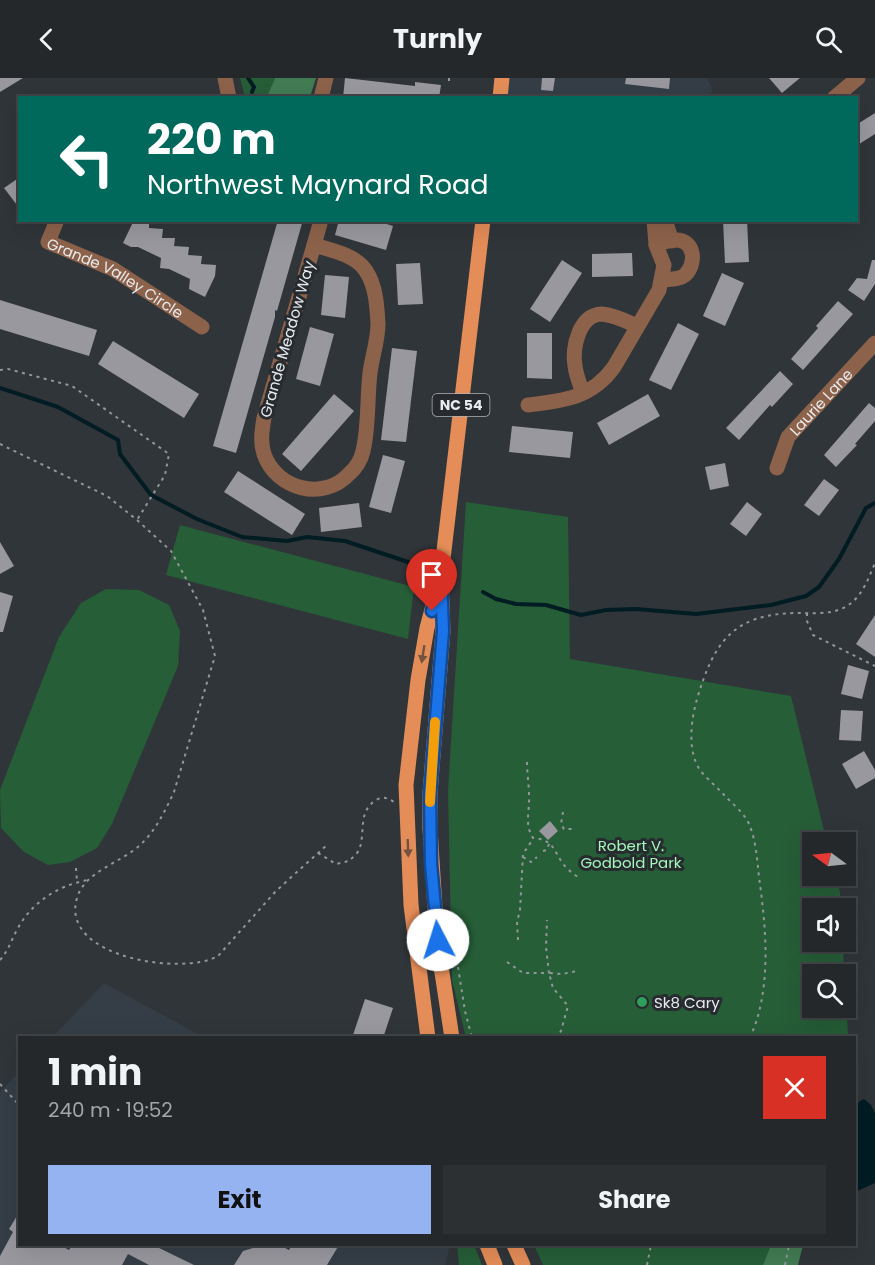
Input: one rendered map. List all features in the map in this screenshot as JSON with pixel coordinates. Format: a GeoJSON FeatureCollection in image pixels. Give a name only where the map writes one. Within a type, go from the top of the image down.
{"type":"FeatureCollection","features":[{"type":"Feature","properties":{"kind":"main road"},"geometry":{"type":"LineString","coordinates":[[500,96],[502,78]]}},
{"type":"Feature","properties":{"kind":"main road","name":"NC 54"},"geometry":{"type":"LineString","coordinates":[[428,1036],[411,905],[406,786],[412,722],[423,649],[441,576],[483,222]]}},
{"type":"Feature","properties":{"kind":"main road","name":"NC 54"},"geometry":{"type":"LineString","coordinates":[[441,576],[443,631],[430,793],[430,828],[438,940],[452,1036]]}},
{"type":"Feature","properties":{"kind":"main road"},"geometry":{"type":"LineString","coordinates":[[487,1246],[495,1265]]}},
{"type":"Feature","properties":{"kind":"main road"},"geometry":{"type":"LineString","coordinates":[[514,1246],[523,1265]]}},
{"type":"Feature","properties":{"kind":"street"},"geometry":{"type":"LineString","coordinates":[[225,78],[229,96]]}},
{"type":"Feature","properties":{"kind":"street"},"geometry":{"type":"LineString","coordinates":[[322,96],[326,78]]}},
{"type":"Feature","properties":{"kind":"street"},"geometry":{"type":"LineString","coordinates":[[836,96],[858,78]]}},
{"type":"Feature","properties":{"kind":"street","name":"Grande Valley Circle"},"geometry":{"type":"LineString","coordinates":[[56,222],[48,242],[112,269],[202,327]]}},
{"type":"Feature","properties":{"kind":"street","name":"Grande Meadow Way"},"geometry":{"type":"LineString","coordinates":[[314,245],[350,258],[364,268],[376,295],[378,326],[370,372],[364,444],[360,460],[343,480],[326,489],[317,490],[291,484],[281,479],[267,462],[261,442],[264,418],[320,222]]}},
{"type":"Feature","properties":{"kind":"street"},"geometry":{"type":"LineString","coordinates":[[528,405],[568,400],[607,378],[659,290],[664,265],[656,245],[654,222]]}},
{"type":"Feature","properties":{"kind":"street"},"geometry":{"type":"LineString","coordinates":[[666,222],[672,240]]}},
{"type":"Feature","properties":{"kind":"street"},"geometry":{"type":"LineString","coordinates":[[656,245],[672,240],[685,242],[691,247],[693,253],[686,274],[678,279],[662,280]]}},
{"type":"Feature","properties":{"kind":"street"},"geometry":{"type":"LineString","coordinates":[[583,393],[575,365],[582,325],[590,317],[599,314],[610,315],[637,326]]}},
{"type":"Feature","properties":{"kind":"street","name":"Laurie Lane"},"geometry":{"type":"LineString","coordinates":[[777,468],[788,437],[875,343]]}},
{"type":"Feature","properties":{"kind":"path"},"geometry":{"type":"LineString","coordinates":[[0,370],[8,369],[72,386],[169,454],[165,475],[137,520]]}},
{"type":"Feature","properties":{"kind":"path"},"geometry":{"type":"LineString","coordinates":[[0,444],[107,496],[171,551],[203,610],[215,656],[174,792],[161,818],[139,847],[89,879],[41,898],[24,916],[8,951],[0,960]]}},
{"type":"Feature","properties":{"kind":"path"},"geometry":{"type":"LineString","coordinates":[[751,1036],[759,1012],[765,954],[764,913],[756,851],[752,832],[745,817],[699,767],[692,737],[694,714],[709,664],[724,640],[740,627],[762,616],[835,611],[845,607],[861,593],[875,563]]}},
{"type":"Feature","properties":{"kind":"path"},"geometry":{"type":"LineString","coordinates":[[807,613],[807,621],[813,635],[875,666]]}},
{"type":"Feature","properties":{"kind":"path"},"geometry":{"type":"LineString","coordinates":[[527,762],[530,796],[528,825],[534,838],[549,843],[556,849],[563,863],[579,878]]}},
{"type":"Feature","properties":{"kind":"path"},"geometry":{"type":"LineString","coordinates":[[318,853],[336,864],[349,861],[359,850],[364,816],[370,806],[376,800],[385,797],[396,805]]}},
{"type":"Feature","properties":{"kind":"path"},"geometry":{"type":"LineString","coordinates":[[563,812],[561,824],[564,829],[572,830]]}},
{"type":"Feature","properties":{"kind":"path"},"geometry":{"type":"LineString","coordinates":[[518,940],[517,922],[520,910],[523,857],[534,838]]}},
{"type":"Feature","properties":{"kind":"path"},"geometry":{"type":"LineString","coordinates":[[543,852],[547,850],[549,843]]}},
{"type":"Feature","properties":{"kind":"path"},"geometry":{"type":"LineString","coordinates":[[89,879],[76,900],[76,916],[82,932],[95,944],[122,956],[144,961],[204,962],[218,956],[276,891],[328,844]]}},
{"type":"Feature","properties":{"kind":"path"},"geometry":{"type":"LineString","coordinates":[[523,857],[531,862],[537,857]]}},
{"type":"Feature","properties":{"kind":"path"},"geometry":{"type":"LineString","coordinates":[[76,868],[77,882]]}},
{"type":"Feature","properties":{"kind":"path"},"geometry":{"type":"LineString","coordinates":[[547,920],[546,947],[549,973],[554,988],[568,1006],[558,1036]]}},
{"type":"Feature","properties":{"kind":"path"},"geometry":{"type":"LineString","coordinates":[[507,962],[523,973],[562,974],[577,971]]}},
{"type":"Feature","properties":{"kind":"path"},"geometry":{"type":"LineString","coordinates":[[458,967],[471,1036]]}},
{"type":"Feature","properties":{"kind":"path"},"geometry":{"type":"LineString","coordinates":[[0,1084],[18,1105]]}},
{"type":"Feature","properties":{"kind":"path"},"geometry":{"type":"LineString","coordinates":[[647,1265],[651,1246]]}},
{"type":"Feature","properties":{"kind":"path"},"geometry":{"type":"LineString","coordinates":[[784,1265],[789,1246]]}},
{"type":"Feature","properties":{"kind":"shaded area"},"geometry":{"type":"Polygon","coordinates":[[[502,78],[707,78],[713,91],[707,96],[500,95],[502,78]]]}},
{"type":"Feature","properties":{"kind":"shaded area"},"geometry":{"type":"Polygon","coordinates":[[[104,983],[201,1036],[54,1036],[104,983]]]}},
{"type":"Feature","properties":{"kind":"shaded area"},"geometry":{"type":"Polygon","coordinates":[[[18,1073],[18,1246],[450,1246],[445,1265],[0,1265],[0,1092],[18,1073]]]}},
{"type":"Feature","properties":{"kind":"green space"},"geometry":{"type":"Polygon","coordinates":[[[240,78],[275,78],[268,96],[245,96],[240,78]]]}},
{"type":"Feature","properties":{"kind":"green space"},"geometry":{"type":"Polygon","coordinates":[[[275,78],[316,78],[310,96],[267,96],[275,78]]]}},
{"type":"Feature","properties":{"kind":"green space","name":"Robert V. Godbold Park"},"geometry":{"type":"Polygon","coordinates":[[[466,502],[568,517],[570,659],[791,696],[824,832],[802,832],[802,886],[838,886],[840,898],[802,898],[802,952],[843,952],[844,964],[802,964],[802,1018],[847,1018],[848,1034],[846,1036],[466,1036],[452,980],[448,791],[466,502]]]}},
{"type":"Feature","properties":{"kind":"green space"},"geometry":{"type":"Polygon","coordinates":[[[180,525],[414,587],[408,639],[166,575],[180,525]]]}},
{"type":"Feature","properties":{"kind":"green space"},"geometry":{"type":"Polygon","coordinates":[[[106,589],[139,590],[169,605],[180,631],[178,666],[112,824],[97,848],[70,862],[48,865],[24,852],[1,828],[0,790],[59,637],[81,603],[106,589]]]}},
{"type":"Feature","properties":{"kind":"green space"},"geometry":{"type":"Polygon","coordinates":[[[457,1246],[474,1246],[482,1265],[459,1265],[457,1246]]]}},
{"type":"Feature","properties":{"kind":"green space"},"geometry":{"type":"Polygon","coordinates":[[[534,1246],[771,1246],[763,1265],[543,1265],[534,1246]]]}},
{"type":"Feature","properties":{"kind":"green space"},"geometry":{"type":"Polygon","coordinates":[[[771,1246],[803,1246],[798,1265],[763,1265],[771,1246]]]}},
{"type":"Feature","properties":{"kind":"water"},"geometry":{"type":"Polygon","coordinates":[[[864,1099],[875,1113],[875,1183],[856,1192],[856,1106],[864,1099]]]}},
{"type":"Feature","properties":{"kind":"building"},"geometry":{"type":"Polygon","coordinates":[[[0,78],[23,78],[0,92],[0,78]]]}},
{"type":"Feature","properties":{"kind":"building"},"geometry":{"type":"Polygon","coordinates":[[[345,78],[415,86],[415,82],[441,85],[439,96],[343,96],[345,78]]]}},
{"type":"Feature","properties":{"kind":"building"},"geometry":{"type":"Polygon","coordinates":[[[542,78],[555,78],[553,91],[541,90],[542,78]]]}},
{"type":"Feature","properties":{"kind":"building"},"geometry":{"type":"Polygon","coordinates":[[[626,78],[670,78],[669,89],[625,84],[626,78]]]}},
{"type":"Feature","properties":{"kind":"building"},"geometry":{"type":"Polygon","coordinates":[[[769,78],[800,78],[782,93],[769,78]]]}},
{"type":"Feature","properties":{"kind":"building"},"geometry":{"type":"Polygon","coordinates":[[[875,113],[875,134],[858,145],[858,124],[875,113]]]}},
{"type":"Feature","properties":{"kind":"building"},"geometry":{"type":"Polygon","coordinates":[[[18,178],[18,206],[4,188],[18,178]]]}},
{"type":"Feature","properties":{"kind":"building"},"geometry":{"type":"Polygon","coordinates":[[[133,222],[149,222],[149,228],[163,229],[162,238],[175,238],[174,246],[189,247],[188,255],[202,256],[201,264],[216,265],[215,276],[205,297],[189,289],[190,279],[169,269],[160,268],[161,258],[123,243],[133,222]]]}},
{"type":"Feature","properties":{"kind":"building"},"geometry":{"type":"Polygon","coordinates":[[[277,222],[302,222],[277,311],[275,310],[275,317],[236,453],[213,446],[277,222]]]}},
{"type":"Feature","properties":{"kind":"building"},"geometry":{"type":"Polygon","coordinates":[[[338,222],[380,222],[393,226],[386,250],[335,235],[338,222]]]}},
{"type":"Feature","properties":{"kind":"building"},"geometry":{"type":"Polygon","coordinates":[[[723,222],[747,222],[749,262],[725,263],[723,222]]]}},
{"type":"Feature","properties":{"kind":"building"},"geometry":{"type":"Polygon","coordinates":[[[632,253],[633,276],[592,277],[592,254],[632,253]]]}},
{"type":"Feature","properties":{"kind":"building"},"geometry":{"type":"Polygon","coordinates":[[[562,260],[582,273],[550,322],[530,309],[562,260]]]}},
{"type":"Feature","properties":{"kind":"building"},"geometry":{"type":"Polygon","coordinates":[[[872,260],[875,260],[875,284],[864,301],[848,290],[857,278],[867,279],[872,260]]]}},
{"type":"Feature","properties":{"kind":"building"},"geometry":{"type":"Polygon","coordinates":[[[420,263],[423,304],[398,305],[396,264],[420,263]]]}},
{"type":"Feature","properties":{"kind":"building"},"geometry":{"type":"Polygon","coordinates":[[[722,273],[744,283],[725,326],[703,316],[722,273]]]}},
{"type":"Feature","properties":{"kind":"building"},"geometry":{"type":"Polygon","coordinates":[[[325,275],[349,277],[345,318],[321,315],[325,275]]]}},
{"type":"Feature","properties":{"kind":"building"},"geometry":{"type":"Polygon","coordinates":[[[0,300],[97,330],[89,356],[0,329],[0,300]]]}},
{"type":"Feature","properties":{"kind":"building"},"geometry":{"type":"Polygon","coordinates":[[[838,301],[853,314],[803,370],[791,359],[838,301]]]}},
{"type":"Feature","properties":{"kind":"building"},"geometry":{"type":"Polygon","coordinates":[[[678,323],[699,334],[671,390],[649,380],[678,323]]]}},
{"type":"Feature","properties":{"kind":"building"},"geometry":{"type":"Polygon","coordinates":[[[310,327],[334,334],[320,386],[296,379],[310,327]]]}},
{"type":"Feature","properties":{"kind":"building"},"geometry":{"type":"Polygon","coordinates":[[[527,333],[552,333],[552,379],[527,378],[527,333]]]}},
{"type":"Feature","properties":{"kind":"building"},"geometry":{"type":"Polygon","coordinates":[[[113,341],[199,394],[184,418],[98,364],[113,341]]]}},
{"type":"Feature","properties":{"kind":"building"},"geometry":{"type":"Polygon","coordinates":[[[392,348],[417,351],[406,442],[381,440],[392,348]]]}},
{"type":"Feature","properties":{"kind":"building"},"geometry":{"type":"Polygon","coordinates":[[[780,371],[793,384],[772,407],[770,405],[739,440],[726,428],[780,371]]]}},
{"type":"Feature","properties":{"kind":"building"},"geometry":{"type":"Polygon","coordinates":[[[334,394],[354,411],[301,471],[282,454],[334,394]]]}},
{"type":"Feature","properties":{"kind":"building"},"geometry":{"type":"Polygon","coordinates":[[[648,394],[660,416],[609,445],[597,423],[648,394]]]}},
{"type":"Feature","properties":{"kind":"building"},"geometry":{"type":"Polygon","coordinates":[[[869,403],[875,408],[875,421],[836,467],[824,455],[869,403]]]}},
{"type":"Feature","properties":{"kind":"building"},"geometry":{"type":"Polygon","coordinates":[[[512,426],[573,432],[570,458],[509,452],[512,426]]]}},
{"type":"Feature","properties":{"kind":"building"},"geometry":{"type":"Polygon","coordinates":[[[383,455],[405,461],[391,513],[369,507],[383,455]]]}},
{"type":"Feature","properties":{"kind":"building"},"geometry":{"type":"Polygon","coordinates":[[[725,463],[729,486],[710,490],[705,467],[725,463]]]}},
{"type":"Feature","properties":{"kind":"building"},"geometry":{"type":"Polygon","coordinates":[[[238,471],[305,514],[292,535],[224,492],[238,471]]]}},
{"type":"Feature","properties":{"kind":"building"},"geometry":{"type":"Polygon","coordinates":[[[824,479],[839,490],[819,516],[804,505],[824,479]]]}},
{"type":"Feature","properties":{"kind":"building"},"geometry":{"type":"Polygon","coordinates":[[[747,502],[762,514],[746,536],[730,524],[747,502]]]}},
{"type":"Feature","properties":{"kind":"building"},"geometry":{"type":"Polygon","coordinates":[[[359,503],[362,527],[321,532],[319,508],[359,503]]]}},
{"type":"Feature","properties":{"kind":"building"},"geometry":{"type":"Polygon","coordinates":[[[0,542],[14,566],[0,574],[0,542]]]}},
{"type":"Feature","properties":{"kind":"building"},"geometry":{"type":"Polygon","coordinates":[[[0,592],[13,596],[3,632],[0,632],[0,592]]]}},
{"type":"Feature","properties":{"kind":"building"},"geometry":{"type":"Polygon","coordinates":[[[875,615],[875,657],[856,644],[875,615]]]}},
{"type":"Feature","properties":{"kind":"building"},"geometry":{"type":"Polygon","coordinates":[[[848,665],[869,671],[862,699],[841,694],[848,665]]]}},
{"type":"Feature","properties":{"kind":"building"},"geometry":{"type":"Polygon","coordinates":[[[841,710],[863,711],[861,741],[839,740],[841,710]]]}},
{"type":"Feature","properties":{"kind":"building"},"geometry":{"type":"Polygon","coordinates":[[[864,751],[875,770],[875,778],[856,789],[842,764],[864,751]]]}},
{"type":"Feature","properties":{"kind":"building"},"geometry":{"type":"Polygon","coordinates":[[[550,821],[558,831],[548,840],[539,831],[550,821]]]}},
{"type":"Feature","properties":{"kind":"building"},"geometry":{"type":"Polygon","coordinates":[[[365,999],[393,1008],[384,1036],[353,1036],[365,999]]]}},
{"type":"Feature","properties":{"kind":"building"},"geometry":{"type":"Polygon","coordinates":[[[18,1214],[18,1246],[62,1246],[69,1250],[71,1246],[155,1246],[194,1265],[149,1265],[128,1254],[122,1265],[0,1265],[0,1256],[13,1232],[9,1229],[18,1214]]]}},
{"type":"Feature","properties":{"kind":"building"},"geometry":{"type":"Polygon","coordinates":[[[260,1246],[281,1246],[289,1250],[291,1246],[338,1246],[327,1265],[234,1265],[243,1251],[260,1246]]]}},
{"type":"Feature","properties":{"kind":"waterway"},"geometry":{"type":"LineString","coordinates":[[248,78],[254,87],[252,92]]}},
{"type":"Feature","properties":{"kind":"waterway"},"geometry":{"type":"LineString","coordinates":[[0,388],[58,407],[118,440],[120,454],[151,495],[197,519],[242,537],[287,541],[307,537],[345,541],[414,564]]}},
{"type":"Feature","properties":{"kind":"waterway"},"geometry":{"type":"LineString","coordinates":[[483,592],[496,599],[516,604],[546,605],[581,615],[606,610],[636,609],[696,614],[771,605],[806,596],[819,587],[839,559],[866,508],[875,503]]}},
{"type":"Feature","properties":{"kind":"slow traffic"},"geometry":{"type":"LineString","coordinates":[[430,802],[435,722]]}},
{"type":"Feature","properties":{"kind":"place","name":"Sk8 Cary"},"geometry":{"type":"Point","coordinates":[642,1002]}},
{"type":"Feature","properties":{"kind":"route"},"geometry":{"type":"LineString","coordinates":[[432,611],[441,576],[443,631],[430,793],[431,864],[438,940]]}}]}
